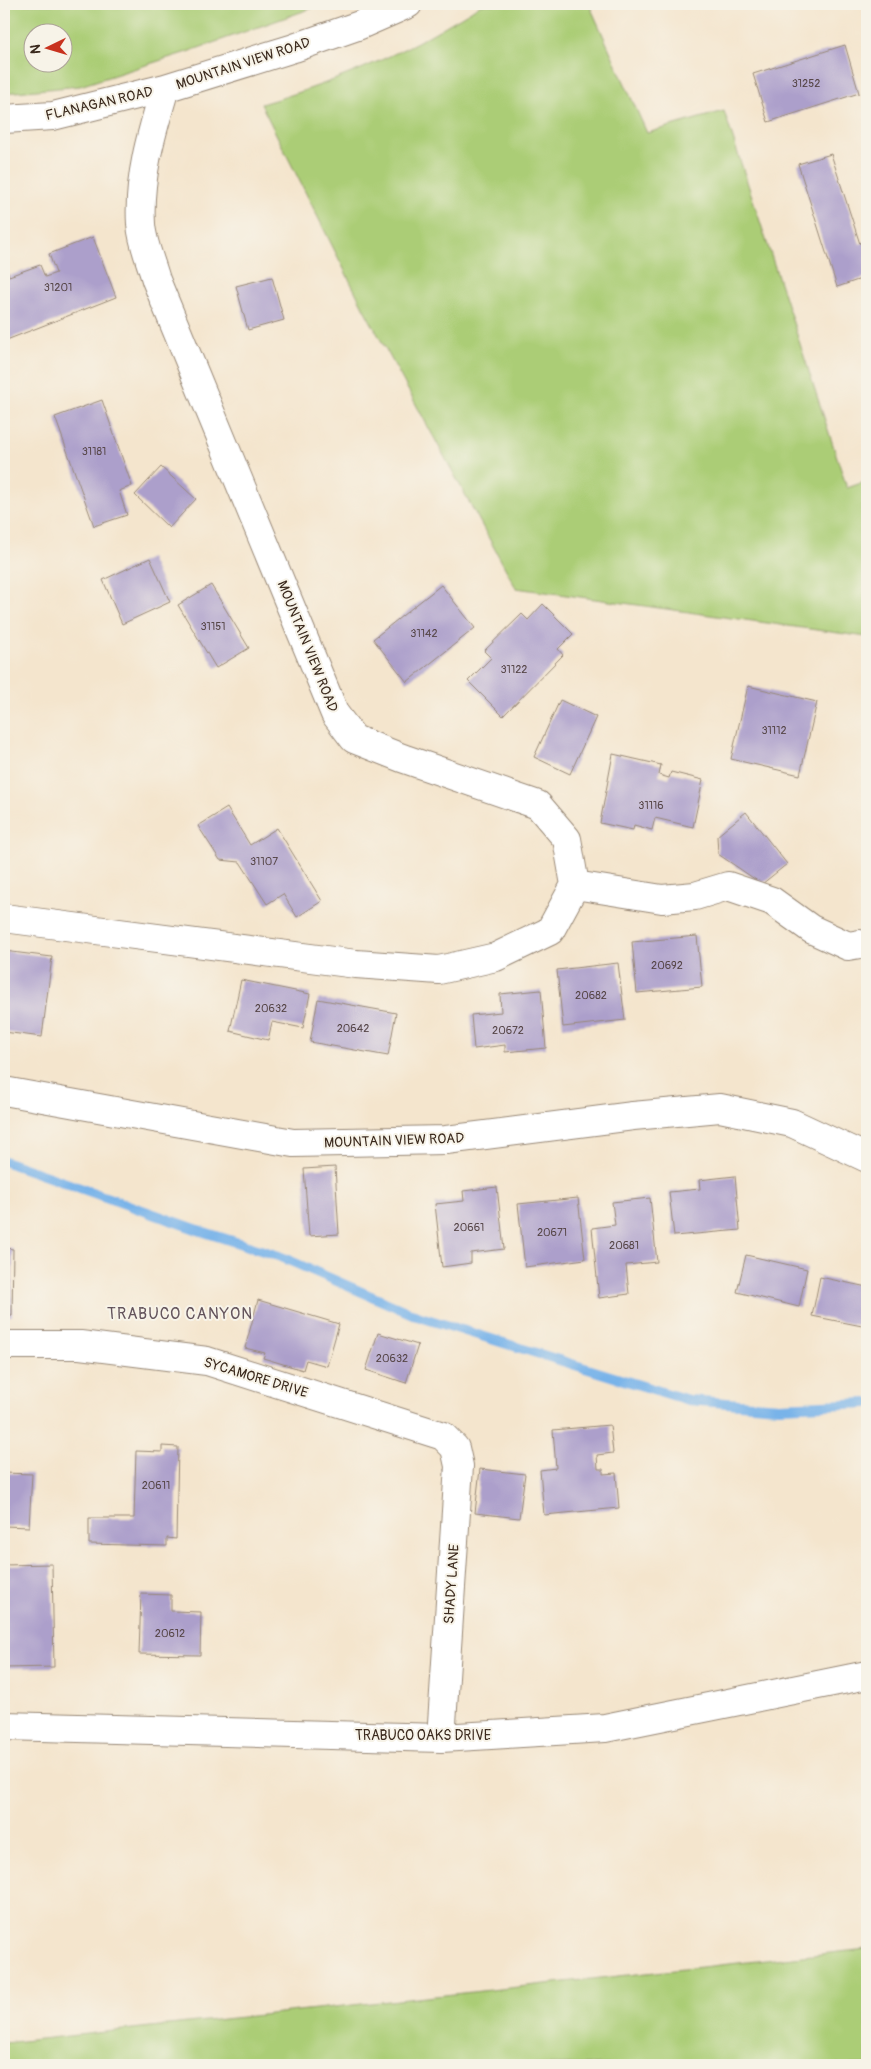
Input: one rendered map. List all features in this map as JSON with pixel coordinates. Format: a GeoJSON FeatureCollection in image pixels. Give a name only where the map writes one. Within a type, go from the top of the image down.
{"type":"FeatureCollection","features":[{"type":"Feature","properties":{"kind":"street","name":"MOUNTAIN VIEW ROAD"},"geometry":{"type":"LineString","coordinates":[[408,4],[360,25],[294,48],[165,88],[150,138],[141,186],[141,226],[156,280],[335,714],[354,739],[402,758],[538,804],[567,839],[575,885]]}},
{"type":"Feature","properties":{"kind":"street","name":"FLANAGAN ROAD"},"geometry":{"type":"LineString","coordinates":[[4,119],[53,116],[165,88]]}},
{"type":"Feature","properties":{"kind":"street"},"geometry":{"type":"LineString","coordinates":[[4,918],[356,964],[439,970],[496,957],[550,931],[575,885],[662,899],[694,896],[728,886],[772,901],[811,929],[848,946],[860,944]]}},
{"type":"Feature","properties":{"kind":"street","name":"MOUNTAIN VIEW ROAD"},"geometry":{"type":"LineString","coordinates":[[4,1091],[293,1143],[446,1140],[632,1116],[720,1108],[792,1124],[867,1158]]}},
{"type":"Feature","properties":{"kind":"street","name":"SYCAMORE DRIVE"},"geometry":{"type":"LineString","coordinates":[[4,1346],[80,1345],[207,1361],[444,1436]]}},
{"type":"Feature","properties":{"kind":"street","name":"SHADY LANE"},"geometry":{"type":"LineString","coordinates":[[441,1738],[458,1466],[455,1448],[444,1436]]}},
{"type":"Feature","properties":{"kind":"street","name":"TRABUCO OAKS DRIVE"},"geometry":{"type":"LineString","coordinates":[[4,1726],[441,1738],[605,1728],[867,1675]]}},
{"type":"Feature","properties":{"kind":"green space"},"geometry":{"type":"Polygon","coordinates":[[[4,4],[324,4],[187,52],[80,86],[4,93],[4,4]]]}},
{"type":"Feature","properties":{"kind":"green space"},"geometry":{"type":"Polygon","coordinates":[[[481,4],[589,4],[647,133],[724,111],[847,488],[867,481],[867,637],[516,588],[364,309],[261,104],[352,73],[396,53],[481,4]]]}},
{"type":"Feature","properties":{"kind":"green space"},"geometry":{"type":"Polygon","coordinates":[[[867,1949],[867,2065],[4,2065],[4,2043],[867,1949]]]}},
{"type":"Feature","properties":{"kind":"building"},"geometry":{"type":"Polygon","coordinates":[[[845,45],[859,93],[768,122],[753,74],[845,45]]]}},
{"type":"Feature","properties":{"kind":"building"},"geometry":{"type":"Polygon","coordinates":[[[831,154],[860,244],[867,241],[867,277],[837,287],[798,164],[831,154]]]}},
{"type":"Feature","properties":{"kind":"building"},"geometry":{"type":"Polygon","coordinates":[[[93,237],[116,297],[4,341],[4,269],[6,268],[9,276],[40,265],[45,277],[56,273],[49,254],[93,237]]]}},
{"type":"Feature","properties":{"kind":"building"},"geometry":{"type":"Polygon","coordinates":[[[272,277],[284,320],[248,330],[236,286],[272,277]]]}},
{"type":"Feature","properties":{"kind":"building"},"geometry":{"type":"Polygon","coordinates":[[[102,400],[132,486],[119,491],[127,515],[94,526],[55,417],[102,400]]]}},
{"type":"Feature","properties":{"kind":"building"},"geometry":{"type":"Polygon","coordinates":[[[161,467],[196,499],[169,528],[135,495],[161,467]]]}},
{"type":"Feature","properties":{"kind":"building"},"geometry":{"type":"Polygon","coordinates":[[[150,558],[170,602],[122,624],[103,580],[150,558]]]}},
{"type":"Feature","properties":{"kind":"building"},"geometry":{"type":"Polygon","coordinates":[[[211,585],[249,648],[216,668],[178,605],[211,585]]]}},
{"type":"Feature","properties":{"kind":"building"},"geometry":{"type":"Polygon","coordinates":[[[441,585],[475,628],[407,682],[373,639],[441,585]]]}},
{"type":"Feature","properties":{"kind":"building"},"geometry":{"type":"Polygon","coordinates":[[[543,604],[573,634],[558,649],[563,655],[503,716],[468,681],[491,658],[484,651],[522,614],[528,620],[543,604]]]}},
{"type":"Feature","properties":{"kind":"building"},"geometry":{"type":"Polygon","coordinates":[[[748,686],[817,702],[800,775],[731,759],[748,686]]]}},
{"type":"Feature","properties":{"kind":"building"},"geometry":{"type":"Polygon","coordinates":[[[560,700],[596,717],[570,774],[534,757],[560,700]]]}},
{"type":"Feature","properties":{"kind":"building"},"geometry":{"type":"Polygon","coordinates":[[[613,754],[661,765],[659,775],[669,778],[671,772],[703,780],[693,827],[655,818],[652,830],[634,825],[633,830],[600,823],[613,754]]]}},
{"type":"Feature","properties":{"kind":"building"},"geometry":{"type":"Polygon","coordinates":[[[227,808],[250,845],[277,828],[322,901],[297,917],[283,894],[267,904],[240,862],[220,860],[198,826],[227,808]]]}},
{"type":"Feature","properties":{"kind":"building"},"geometry":{"type":"Polygon","coordinates":[[[746,812],[787,864],[762,884],[718,854],[717,836],[746,812]]]}},
{"type":"Feature","properties":{"kind":"building"},"geometry":{"type":"Polygon","coordinates":[[[697,936],[702,987],[637,993],[632,942],[697,936]]]}},
{"type":"Feature","properties":{"kind":"building"},"geometry":{"type":"Polygon","coordinates":[[[4,951],[52,957],[42,1037],[4,1032],[4,951]]]}},
{"type":"Feature","properties":{"kind":"building"},"geometry":{"type":"Polygon","coordinates":[[[618,963],[625,1020],[563,1027],[557,970],[618,963]]]}},
{"type":"Feature","properties":{"kind":"building"},"geometry":{"type":"Polygon","coordinates":[[[241,980],[310,994],[303,1028],[272,1022],[268,1040],[230,1031],[241,980]]]}},
{"type":"Feature","properties":{"kind":"building"},"geometry":{"type":"Polygon","coordinates":[[[541,990],[546,1048],[505,1052],[505,1045],[474,1049],[471,1015],[501,1012],[500,994],[541,990]]]}},
{"type":"Feature","properties":{"kind":"building"},"geometry":{"type":"Polygon","coordinates":[[[318,999],[396,1013],[388,1056],[310,1042],[318,999]]]}},
{"type":"Feature","properties":{"kind":"building"},"geometry":{"type":"Polygon","coordinates":[[[335,1167],[339,1234],[309,1236],[304,1169],[335,1167]]]}},
{"type":"Feature","properties":{"kind":"building"},"geometry":{"type":"Polygon","coordinates":[[[735,1176],[740,1230],[674,1236],[669,1192],[700,1189],[699,1180],[735,1176]]]}},
{"type":"Feature","properties":{"kind":"building"},"geometry":{"type":"Polygon","coordinates":[[[497,1187],[504,1249],[471,1253],[471,1263],[442,1267],[435,1204],[464,1201],[463,1191],[497,1187]]]}},
{"type":"Feature","properties":{"kind":"building"},"geometry":{"type":"Polygon","coordinates":[[[578,1198],[585,1259],[525,1267],[518,1204],[578,1198]]]}},
{"type":"Feature","properties":{"kind":"building"},"geometry":{"type":"Polygon","coordinates":[[[650,1198],[657,1262],[626,1265],[629,1294],[599,1298],[592,1228],[615,1225],[612,1202],[650,1198]]]}},
{"type":"Feature","properties":{"kind":"building"},"geometry":{"type":"Polygon","coordinates":[[[4,1248],[13,1249],[12,1316],[4,1316],[4,1248]]]}},
{"type":"Feature","properties":{"kind":"building"},"geometry":{"type":"Polygon","coordinates":[[[746,1255],[807,1269],[799,1307],[737,1292],[746,1255]]]}},
{"type":"Feature","properties":{"kind":"building"},"geometry":{"type":"Polygon","coordinates":[[[820,1277],[867,1287],[867,1327],[812,1316],[820,1277]]]}},
{"type":"Feature","properties":{"kind":"building"},"geometry":{"type":"Polygon","coordinates":[[[258,1300],[339,1324],[327,1366],[306,1360],[303,1370],[263,1358],[265,1353],[245,1348],[258,1300]]]}},
{"type":"Feature","properties":{"kind":"building"},"geometry":{"type":"Polygon","coordinates":[[[378,1333],[418,1345],[406,1383],[366,1370],[378,1333]]]}},
{"type":"Feature","properties":{"kind":"building"},"geometry":{"type":"Polygon","coordinates":[[[610,1425],[613,1453],[597,1455],[598,1469],[603,1469],[603,1474],[616,1473],[619,1508],[544,1515],[540,1470],[556,1468],[553,1430],[610,1425]]]}},
{"type":"Feature","properties":{"kind":"building"},"geometry":{"type":"Polygon","coordinates":[[[162,1446],[178,1447],[176,1539],[167,1538],[167,1546],[89,1544],[89,1518],[134,1518],[136,1451],[162,1452],[162,1446]]]}},
{"type":"Feature","properties":{"kind":"building"},"geometry":{"type":"Polygon","coordinates":[[[480,1469],[525,1474],[519,1518],[475,1513],[480,1469]]]}},
{"type":"Feature","properties":{"kind":"building"},"geometry":{"type":"Polygon","coordinates":[[[4,1473],[32,1474],[29,1527],[4,1526],[4,1473]]]}},
{"type":"Feature","properties":{"kind":"building"},"geometry":{"type":"Polygon","coordinates":[[[52,1564],[54,1667],[4,1668],[4,1565],[52,1564]]]}},
{"type":"Feature","properties":{"kind":"building"},"geometry":{"type":"Polygon","coordinates":[[[141,1594],[171,1595],[171,1611],[201,1612],[200,1655],[139,1654],[141,1594]]]}},
{"type":"Feature","properties":{"kind":"waterway"},"geometry":{"type":"LineString","coordinates":[[4,1161],[204,1232],[279,1256],[417,1316],[688,1400],[779,1407],[867,1403]]}},
{"type":"Feature","properties":{"kind":"district","name":"TRABUCO CANYON"},"geometry":{"type":"Point","coordinates":[180,1313]}}]}
